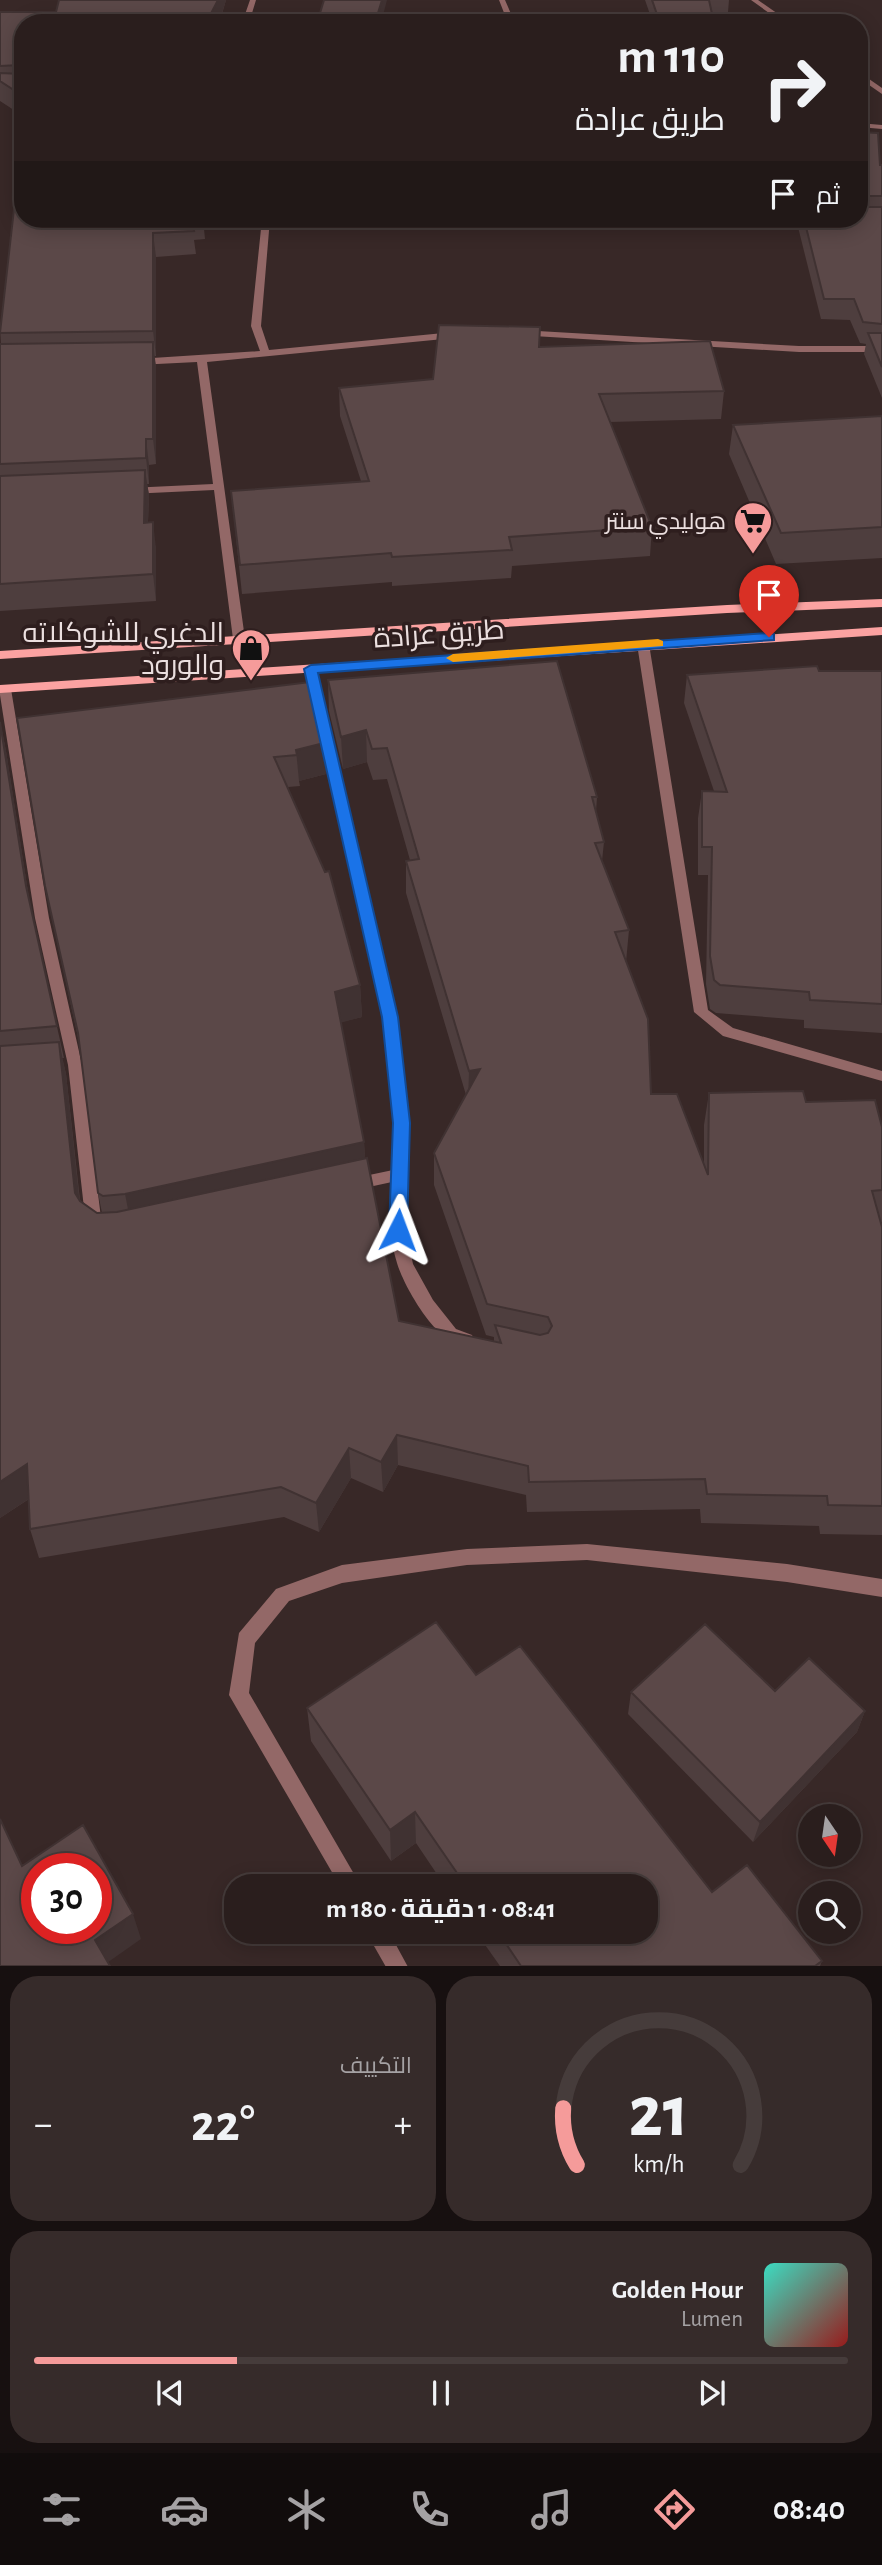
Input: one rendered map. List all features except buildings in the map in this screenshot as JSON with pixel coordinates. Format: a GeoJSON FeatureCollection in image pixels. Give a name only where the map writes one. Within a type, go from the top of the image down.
{"type":"FeatureCollection","features":[{"type":"Feature","properties":{"kind":"main road","name":"طريق عرادة"},"geometry":{"type":"LineString","coordinates":[[0,655],[713,610],[882,603]]}},
{"type":"Feature","properties":{"kind":"main road","name":"طريق عرادة"},"geometry":{"type":"LineString","coordinates":[[3,689],[643,644],[882,631]]}},
{"type":"Feature","properties":{"kind":"street"},"geometry":{"type":"LineString","coordinates":[[754,0],[775,14]]}},
{"type":"Feature","properties":{"kind":"street"},"geometry":{"type":"LineString","coordinates":[[868,81],[882,92]]}},
{"type":"Feature","properties":{"kind":"street"},"geometry":{"type":"LineString","coordinates":[[265,228],[256,326],[267,354]]}},
{"type":"Feature","properties":{"kind":"street"},"geometry":{"type":"LineString","coordinates":[[507,333],[799,349],[882,349]]}},
{"type":"Feature","properties":{"kind":"street"},"geometry":{"type":"LineString","coordinates":[[122,362],[202,362],[393,338],[469,335]]}},
{"type":"Feature","properties":{"kind":"street"},"geometry":{"type":"LineString","coordinates":[[202,362],[239,639]]}},
{"type":"Feature","properties":{"kind":"street"},"geometry":{"type":"LineString","coordinates":[[123,491],[219,487]]}},
{"type":"Feature","properties":{"kind":"street"},"geometry":{"type":"LineString","coordinates":[[643,644],[701,1012],[727,1032],[882,1076]]}},
{"type":"Feature","properties":{"kind":"street"},"geometry":{"type":"LineString","coordinates":[[311,669],[390,1017],[402,1123],[398,1230],[405,1264],[427,1305],[450,1334],[485,1345]]}},
{"type":"Feature","properties":{"kind":"street"},"geometry":{"type":"LineString","coordinates":[[3,689],[69,1066],[93,1224],[98,1234],[105,1237]]}},
{"type":"Feature","properties":{"kind":"street"},"geometry":{"type":"LineString","coordinates":[[345,1186],[398,1174]]}},
{"type":"Feature","properties":{"kind":"street"},"geometry":{"type":"LineString","coordinates":[[344,1874],[239,1695],[246,1639],[283,1595],[342,1574],[467,1557],[552,1552],[587,1552],[774,1572],[882,1588]]}},
{"type":"Feature","properties":{"kind":"street"},"geometry":{"type":"LineString","coordinates":[[384,1944],[398,1966]]}},
{"type":"Feature","properties":{"kind":"slow traffic"},"geometry":{"type":"LineString","coordinates":[[453,658],[658,643]]}},
{"type":"Feature","properties":{"kind":"place","name":"هوليدي سنتر"},"geometry":{"type":"Point","coordinates":[753,555]}},
{"type":"Feature","properties":{"kind":"place","name":"الدغري للشوكلاته والورود"},"geometry":{"type":"Point","coordinates":[251,682]}},
{"type":"Feature","properties":{"kind":"route"},"geometry":{"type":"LineString","coordinates":[[398,1230],[402,1123],[390,1017],[311,669],[769,637]]}}]}
